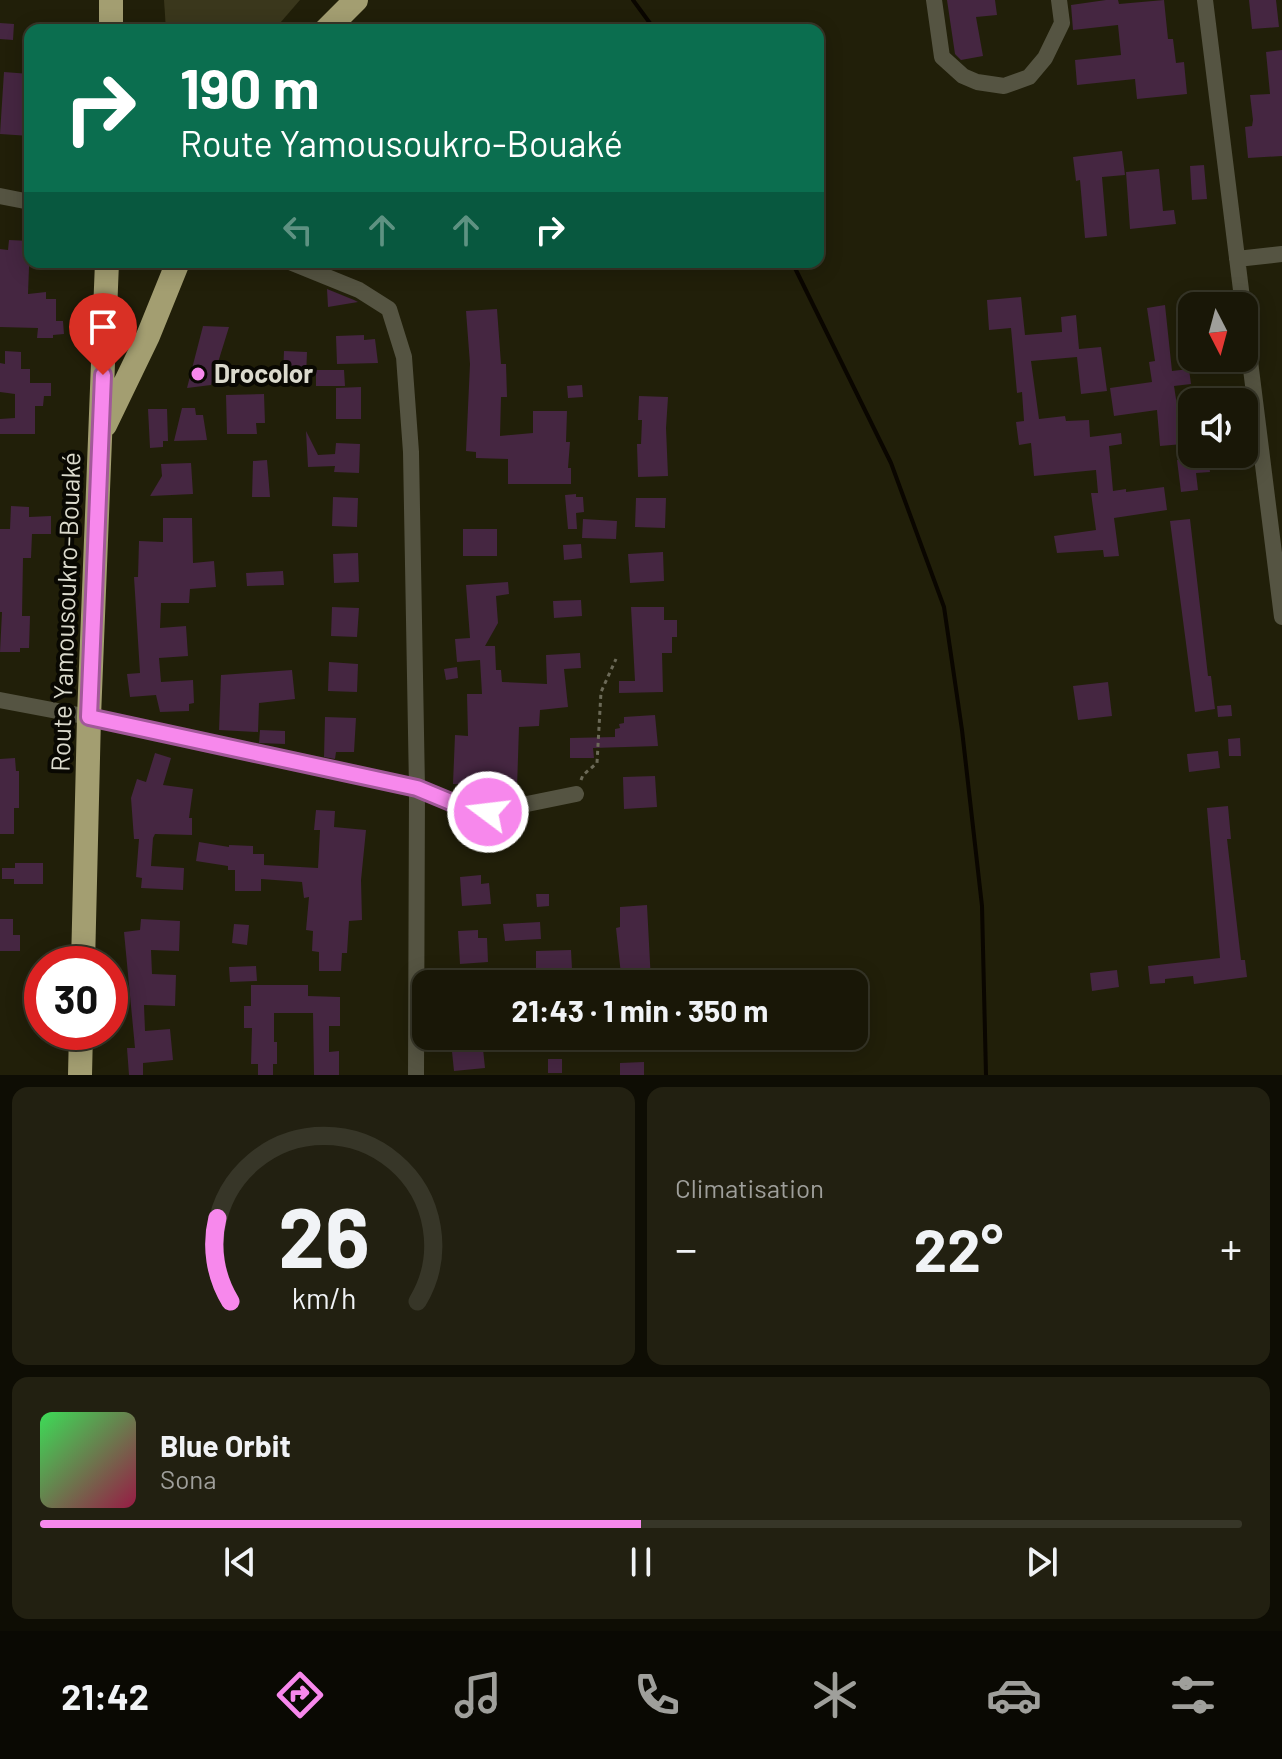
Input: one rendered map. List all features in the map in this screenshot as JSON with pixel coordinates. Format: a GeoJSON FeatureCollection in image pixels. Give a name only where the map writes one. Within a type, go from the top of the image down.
{"type":"FeatureCollection","features":[{"type":"Feature","properties":{"kind":"highway"},"geometry":{"type":"LineString","coordinates":[[111,0],[111,24]]}},
{"type":"Feature","properties":{"kind":"highway"},"geometry":{"type":"LineString","coordinates":[[332,24],[356,0]]}},
{"type":"Feature","properties":{"kind":"highway","name":"Route Yamousoukro-Bouaké"},"geometry":{"type":"LineString","coordinates":[[83,946],[107,268]]}},
{"type":"Feature","properties":{"kind":"highway"},"geometry":{"type":"LineString","coordinates":[[102,431],[148,336],[176,268]]}},
{"type":"Feature","properties":{"kind":"highway"},"geometry":{"type":"LineString","coordinates":[[80,1075],[81,1050]]}},
{"type":"Feature","properties":{"kind":"street"},"geometry":{"type":"LineString","coordinates":[[934,0],[942,57],[963,76],[977,82],[1004,86],[1029,77],[1045,58],[1062,23],[1059,0]]}},
{"type":"Feature","properties":{"kind":"street"},"geometry":{"type":"LineString","coordinates":[[1205,0],[1241,292]]}},
{"type":"Feature","properties":{"kind":"street"},"geometry":{"type":"LineString","coordinates":[[0,196],[24,201]]}},
{"type":"Feature","properties":{"kind":"street"},"geometry":{"type":"LineString","coordinates":[[1237,259],[1282,254]]}},
{"type":"Feature","properties":{"kind":"street"},"geometry":{"type":"LineString","coordinates":[[305,268],[359,290],[389,309],[404,357],[411,452],[417,788],[416,1075]]}},
{"type":"Feature","properties":{"kind":"street"},"geometry":{"type":"LineString","coordinates":[[1251,372],[1282,617]]}},
{"type":"Feature","properties":{"kind":"street"},"geometry":{"type":"LineString","coordinates":[[0,700],[417,788],[458,805],[488,812],[576,794]]}},
{"type":"Feature","properties":{"kind":"path"},"geometry":{"type":"LineString","coordinates":[[576,794],[583,775],[597,763],[601,692],[616,659]]}},
{"type":"Feature","properties":{"kind":"shaded area"},"geometry":{"type":"Polygon","coordinates":[[[164,0],[300,0],[279,24],[166,24],[164,0]]]}},
{"type":"Feature","properties":{"kind":"building"},"geometry":{"type":"Polygon","coordinates":[[[947,0],[995,0],[997,15],[976,17],[983,56],[961,60],[955,54],[947,0]]]}},
{"type":"Feature","properties":{"kind":"building"},"geometry":{"type":"Polygon","coordinates":[[[1118,0],[1119,4],[1164,0],[1168,39],[1173,39],[1176,63],[1184,62],[1187,94],[1137,99],[1135,79],[1077,85],[1075,60],[1121,55],[1118,25],[1073,30],[1071,5],[1118,0]]]}},
{"type":"Feature","properties":{"kind":"building"},"geometry":{"type":"Polygon","coordinates":[[[1249,0],[1276,0],[1279,27],[1252,29],[1249,0]]]}},
{"type":"Feature","properties":{"kind":"building"},"geometry":{"type":"Polygon","coordinates":[[[0,23],[14,24],[13,40],[0,39],[0,23]]]}},
{"type":"Feature","properties":{"kind":"building"},"geometry":{"type":"Polygon","coordinates":[[[1282,50],[1282,156],[1248,158],[1245,127],[1252,126],[1253,120],[1250,95],[1270,94],[1266,52],[1282,50]]]}},
{"type":"Feature","properties":{"kind":"building"},"geometry":{"type":"Polygon","coordinates":[[[4,72],[24,74],[24,136],[0,134],[4,72]]]}},
{"type":"Feature","properties":{"kind":"building"},"geometry":{"type":"Polygon","coordinates":[[[1122,151],[1125,175],[1102,177],[1107,236],[1085,238],[1080,180],[1076,181],[1073,157],[1122,151]]]}},
{"type":"Feature","properties":{"kind":"building"},"geometry":{"type":"Polygon","coordinates":[[[1204,165],[1207,199],[1192,200],[1190,166],[1204,165]]]}},
{"type":"Feature","properties":{"kind":"building"},"geometry":{"type":"Polygon","coordinates":[[[1159,169],[1163,211],[1174,210],[1176,224],[1130,229],[1126,172],[1159,169]]]}},
{"type":"Feature","properties":{"kind":"building"},"geometry":{"type":"Polygon","coordinates":[[[9,240],[24,241],[24,268],[29,268],[28,294],[46,292],[46,299],[56,299],[56,321],[63,321],[64,334],[37,338],[38,328],[0,327],[0,249],[8,250],[9,240]]]}},
{"type":"Feature","properties":{"kind":"building"},"geometry":{"type":"Polygon","coordinates":[[[327,289],[354,300],[358,302],[328,307],[327,289]]]}},
{"type":"Feature","properties":{"kind":"building"},"geometry":{"type":"Polygon","coordinates":[[[1021,297],[1025,335],[1062,332],[1061,317],[1076,315],[1079,349],[1101,347],[1107,391],[1081,394],[1077,357],[1031,361],[1039,419],[1065,416],[1066,421],[1089,420],[1090,437],[1121,433],[1122,444],[1109,446],[1113,491],[1164,487],[1167,510],[1114,518],[1119,556],[1104,557],[1103,550],[1057,553],[1054,536],[1096,530],[1091,493],[1098,493],[1096,470],[1034,476],[1031,443],[1019,445],[1016,422],[1024,421],[1022,392],[1017,393],[1011,328],[989,330],[987,300],[1021,297]]]}},
{"type":"Feature","properties":{"kind":"building"},"geometry":{"type":"Polygon","coordinates":[[[1165,305],[1172,371],[1189,372],[1191,384],[1174,386],[1178,444],[1160,446],[1157,410],[1114,416],[1110,388],[1152,382],[1149,362],[1155,361],[1147,308],[1165,305]]]}},
{"type":"Feature","properties":{"kind":"building"},"geometry":{"type":"Polygon","coordinates":[[[497,309],[501,364],[506,364],[507,397],[501,397],[500,436],[533,433],[533,411],[567,411],[566,442],[570,442],[568,468],[571,468],[571,484],[508,484],[508,459],[476,458],[476,452],[466,451],[470,364],[466,311],[497,309]]]}},
{"type":"Feature","properties":{"kind":"building"},"geometry":{"type":"Polygon","coordinates":[[[203,326],[229,327],[211,385],[187,388],[203,326]]]}},
{"type":"Feature","properties":{"kind":"building"},"geometry":{"type":"Polygon","coordinates":[[[364,335],[364,340],[375,339],[378,363],[337,364],[336,336],[364,335]]]}},
{"type":"Feature","properties":{"kind":"building"},"geometry":{"type":"Polygon","coordinates":[[[5,351],[21,352],[21,369],[30,369],[30,383],[51,383],[51,396],[44,396],[43,406],[35,406],[35,434],[0,434],[0,419],[15,418],[15,394],[0,392],[0,363],[5,364],[5,351]]]}},
{"type":"Feature","properties":{"kind":"building"},"geometry":{"type":"Polygon","coordinates":[[[284,351],[307,352],[306,377],[283,376],[284,351]]]}},
{"type":"Feature","properties":{"kind":"building"},"geometry":{"type":"Polygon","coordinates":[[[316,370],[344,370],[345,386],[316,386],[316,370]]]}},
{"type":"Feature","properties":{"kind":"building"},"geometry":{"type":"Polygon","coordinates":[[[582,385],[583,397],[568,398],[567,386],[582,385]]]}},
{"type":"Feature","properties":{"kind":"building"},"geometry":{"type":"Polygon","coordinates":[[[361,387],[361,419],[336,419],[336,388],[361,387]]]}},
{"type":"Feature","properties":{"kind":"building"},"geometry":{"type":"Polygon","coordinates":[[[264,394],[265,423],[256,423],[257,434],[227,434],[226,395],[264,394]]]}},
{"type":"Feature","properties":{"kind":"building"},"geometry":{"type":"Polygon","coordinates":[[[639,396],[668,397],[668,476],[638,477],[637,444],[641,444],[642,420],[638,420],[639,396]]]}},
{"type":"Feature","properties":{"kind":"building"},"geometry":{"type":"Polygon","coordinates":[[[182,408],[195,408],[196,415],[203,415],[207,440],[174,441],[182,408]]]}},
{"type":"Feature","properties":{"kind":"building"},"geometry":{"type":"Polygon","coordinates":[[[148,409],[167,409],[168,441],[163,441],[163,447],[150,448],[148,409]]]}},
{"type":"Feature","properties":{"kind":"building"},"geometry":{"type":"Polygon","coordinates":[[[306,431],[318,455],[335,454],[336,443],[360,444],[359,473],[334,472],[335,466],[308,467],[306,431]]]}},
{"type":"Feature","properties":{"kind":"building"},"geometry":{"type":"Polygon","coordinates":[[[267,460],[270,497],[252,497],[253,461],[267,460]]]}},
{"type":"Feature","properties":{"kind":"building"},"geometry":{"type":"Polygon","coordinates":[[[191,463],[193,494],[150,496],[162,476],[161,464],[191,463]]]}},
{"type":"Feature","properties":{"kind":"building"},"geometry":{"type":"Polygon","coordinates":[[[1178,468],[1210,468],[1210,472],[1196,473],[1198,490],[1181,492],[1178,468]]]}},
{"type":"Feature","properties":{"kind":"building"},"geometry":{"type":"Polygon","coordinates":[[[576,494],[576,497],[583,497],[584,512],[576,513],[577,529],[568,529],[565,495],[576,494]]]}},
{"type":"Feature","properties":{"kind":"building"},"geometry":{"type":"Polygon","coordinates":[[[333,497],[358,498],[357,527],[332,526],[333,497]]]}},
{"type":"Feature","properties":{"kind":"building"},"geometry":{"type":"Polygon","coordinates":[[[636,498],[666,498],[665,528],[635,527],[636,498]]]}},
{"type":"Feature","properties":{"kind":"building"},"geometry":{"type":"Polygon","coordinates":[[[11,506],[29,507],[29,517],[51,516],[51,534],[32,534],[31,558],[23,558],[22,616],[30,616],[29,648],[20,648],[20,652],[0,652],[0,529],[10,529],[11,506]]]}},
{"type":"Feature","properties":{"kind":"building"},"geometry":{"type":"Polygon","coordinates":[[[163,518],[192,518],[193,563],[214,561],[216,587],[190,589],[189,603],[161,603],[160,628],[186,626],[188,656],[159,658],[161,682],[193,680],[194,703],[189,704],[189,711],[160,712],[156,695],[130,697],[127,674],[140,673],[134,577],[138,577],[139,541],[163,542],[163,518]]]}},
{"type":"Feature","properties":{"kind":"building"},"geometry":{"type":"Polygon","coordinates":[[[583,519],[617,521],[616,539],[582,538],[583,519]]]}},
{"type":"Feature","properties":{"kind":"building"},"geometry":{"type":"Polygon","coordinates":[[[1190,519],[1208,676],[1211,676],[1215,709],[1195,712],[1170,521],[1190,519]]]}},
{"type":"Feature","properties":{"kind":"building"},"geometry":{"type":"Polygon","coordinates":[[[463,529],[497,529],[497,556],[463,556],[463,529]]]}},
{"type":"Feature","properties":{"kind":"building"},"geometry":{"type":"Polygon","coordinates":[[[581,544],[582,558],[564,560],[563,545],[581,544]]]}},
{"type":"Feature","properties":{"kind":"building"},"geometry":{"type":"Polygon","coordinates":[[[663,552],[664,581],[630,583],[628,554],[663,552]]]}},
{"type":"Feature","properties":{"kind":"building"},"geometry":{"type":"Polygon","coordinates":[[[358,553],[359,582],[334,583],[333,554],[358,553]]]}},
{"type":"Feature","properties":{"kind":"building"},"geometry":{"type":"Polygon","coordinates":[[[283,571],[284,585],[247,586],[246,573],[283,571]]]}},
{"type":"Feature","properties":{"kind":"building"},"geometry":{"type":"Polygon","coordinates":[[[508,582],[509,594],[496,596],[498,623],[485,646],[495,646],[496,670],[501,670],[502,682],[547,684],[546,655],[580,653],[581,668],[564,669],[568,707],[540,710],[539,726],[519,727],[517,788],[453,784],[455,735],[468,736],[467,694],[482,694],[480,660],[457,662],[455,639],[470,638],[466,585],[508,582]]]}},
{"type":"Feature","properties":{"kind":"building"},"geometry":{"type":"Polygon","coordinates":[[[581,600],[582,616],[554,618],[553,601],[581,600]]]}},
{"type":"Feature","properties":{"kind":"building"},"geometry":{"type":"Polygon","coordinates":[[[332,607],[359,608],[357,637],[331,636],[332,607]]]}},
{"type":"Feature","properties":{"kind":"building"},"geometry":{"type":"Polygon","coordinates":[[[631,607],[664,607],[664,620],[677,620],[677,637],[672,637],[672,653],[662,653],[663,692],[619,693],[619,681],[635,681],[631,607]]]}},
{"type":"Feature","properties":{"kind":"building"},"geometry":{"type":"Polygon","coordinates":[[[329,662],[358,664],[357,692],[328,691],[329,662]]]}},
{"type":"Feature","properties":{"kind":"building"},"geometry":{"type":"Polygon","coordinates":[[[457,667],[458,678],[446,680],[444,669],[457,667]]]}},
{"type":"Feature","properties":{"kind":"building"},"geometry":{"type":"Polygon","coordinates":[[[292,670],[295,699],[259,703],[258,732],[219,730],[221,675],[292,670]]]}},
{"type":"Feature","properties":{"kind":"building"},"geometry":{"type":"Polygon","coordinates":[[[1108,682],[1112,716],[1078,720],[1073,686],[1108,682]]]}},
{"type":"Feature","properties":{"kind":"building"},"geometry":{"type":"Polygon","coordinates":[[[1231,705],[1232,716],[1218,717],[1217,706],[1231,705]]]}},
{"type":"Feature","properties":{"kind":"building"},"geometry":{"type":"Polygon","coordinates":[[[655,715],[658,746],[593,748],[594,758],[570,758],[570,738],[615,737],[615,729],[624,723],[624,717],[655,715]]]}},
{"type":"Feature","properties":{"kind":"building"},"geometry":{"type":"Polygon","coordinates":[[[325,717],[356,718],[354,752],[336,752],[335,759],[324,757],[325,717]]]}},
{"type":"Feature","properties":{"kind":"building"},"geometry":{"type":"Polygon","coordinates":[[[260,730],[285,731],[285,744],[259,743],[260,730]]]}},
{"type":"Feature","properties":{"kind":"building"},"geometry":{"type":"Polygon","coordinates":[[[1240,738],[1241,756],[1229,756],[1228,739],[1240,738]]]}},
{"type":"Feature","properties":{"kind":"building"},"geometry":{"type":"Polygon","coordinates":[[[1218,751],[1220,768],[1189,772],[1187,754],[1218,751]]]}},
{"type":"Feature","properties":{"kind":"building"},"geometry":{"type":"Polygon","coordinates":[[[155,753],[171,758],[163,785],[193,789],[189,818],[192,818],[192,835],[155,834],[153,838],[151,866],[184,868],[183,890],[141,888],[142,878],[136,877],[139,839],[134,839],[131,798],[137,779],[146,782],[155,753]]]}},
{"type":"Feature","properties":{"kind":"building"},"geometry":{"type":"Polygon","coordinates":[[[15,758],[16,771],[19,771],[19,808],[14,808],[14,834],[0,834],[0,759],[15,758]]]}},
{"type":"Feature","properties":{"kind":"building"},"geometry":{"type":"Polygon","coordinates":[[[655,776],[657,807],[624,809],[623,777],[655,776]]]}},
{"type":"Feature","properties":{"kind":"building"},"geometry":{"type":"Polygon","coordinates":[[[1228,806],[1231,839],[1227,839],[1241,960],[1245,960],[1247,977],[1194,984],[1193,976],[1150,984],[1148,966],[1220,958],[1207,808],[1228,806]]]}},
{"type":"Feature","properties":{"kind":"building"},"geometry":{"type":"Polygon","coordinates":[[[316,810],[335,811],[334,827],[366,830],[361,880],[362,920],[349,921],[347,953],[342,953],[341,971],[319,971],[319,952],[312,951],[313,931],[306,930],[309,897],[304,898],[302,882],[261,879],[261,891],[235,891],[235,870],[196,861],[199,842],[229,847],[253,846],[253,854],[264,854],[264,865],[318,868],[320,830],[314,830],[316,810]]]}},
{"type":"Feature","properties":{"kind":"building"},"geometry":{"type":"Polygon","coordinates":[[[15,863],[43,863],[43,884],[14,884],[14,879],[2,879],[2,868],[15,868],[15,863]]]}},
{"type":"Feature","properties":{"kind":"building"},"geometry":{"type":"Polygon","coordinates":[[[481,875],[481,884],[489,883],[491,904],[462,906],[460,877],[481,875]]]}},
{"type":"Feature","properties":{"kind":"building"},"geometry":{"type":"Polygon","coordinates":[[[536,894],[549,894],[549,906],[537,907],[536,894]]]}},
{"type":"Feature","properties":{"kind":"building"},"geometry":{"type":"Polygon","coordinates":[[[647,905],[650,970],[620,970],[616,928],[620,927],[620,907],[647,905]]]}},
{"type":"Feature","properties":{"kind":"building"},"geometry":{"type":"Polygon","coordinates":[[[0,919],[13,919],[13,935],[20,935],[20,951],[0,951],[0,919]]]}},
{"type":"Feature","properties":{"kind":"building"},"geometry":{"type":"Polygon","coordinates":[[[141,919],[180,921],[179,951],[151,950],[152,974],[176,975],[175,1006],[144,1005],[145,1031],[170,1029],[173,1060],[143,1063],[143,1075],[129,1075],[127,1050],[135,1048],[128,946],[125,946],[124,932],[140,930],[141,919]]]}},
{"type":"Feature","properties":{"kind":"building"},"geometry":{"type":"Polygon","coordinates":[[[540,922],[541,939],[505,941],[503,924],[540,922]]]}},
{"type":"Feature","properties":{"kind":"building"},"geometry":{"type":"Polygon","coordinates":[[[234,924],[249,925],[247,945],[232,943],[234,924]]]}},
{"type":"Feature","properties":{"kind":"building"},"geometry":{"type":"Polygon","coordinates":[[[478,930],[478,938],[487,938],[488,962],[460,964],[458,931],[478,930]]]}},
{"type":"Feature","properties":{"kind":"building"},"geometry":{"type":"Polygon","coordinates":[[[571,950],[572,969],[536,969],[536,951],[571,950]]]}},
{"type":"Feature","properties":{"kind":"building"},"geometry":{"type":"Polygon","coordinates":[[[256,966],[257,981],[230,982],[229,967],[256,966]]]}},
{"type":"Feature","properties":{"kind":"building"},"geometry":{"type":"Polygon","coordinates":[[[1117,970],[1119,987],[1092,991],[1090,973],[1117,970]]]}},
{"type":"Feature","properties":{"kind":"building"},"geometry":{"type":"Polygon","coordinates":[[[251,985],[308,985],[308,996],[340,997],[340,1026],[329,1026],[329,1052],[339,1051],[339,1075],[314,1075],[313,1013],[274,1013],[277,1064],[273,1064],[273,1075],[258,1075],[258,1064],[251,1064],[252,1028],[244,1028],[244,1006],[251,1006],[251,985]]]}},
{"type":"Feature","properties":{"kind":"building"},"geometry":{"type":"Polygon","coordinates":[[[452,1050],[483,1050],[485,1068],[454,1071],[452,1050]]]}},
{"type":"Feature","properties":{"kind":"building"},"geometry":{"type":"Polygon","coordinates":[[[548,1059],[562,1059],[562,1073],[548,1073],[548,1059]]]}},
{"type":"Feature","properties":{"kind":"building"},"geometry":{"type":"Polygon","coordinates":[[[644,1062],[644,1075],[620,1075],[620,1063],[644,1062]]]}},
{"type":"Feature","properties":{"kind":"waterway"},"geometry":{"type":"LineString","coordinates":[[633,0],[651,24]]}},
{"type":"Feature","properties":{"kind":"waterway"},"geometry":{"type":"LineString","coordinates":[[795,268],[891,463],[944,607],[982,906],[986,1075]]}},
{"type":"Feature","properties":{"kind":"place","name":"Drocolor"},"geometry":{"type":"Point","coordinates":[198,374]}},
{"type":"Feature","properties":{"kind":"route"},"geometry":{"type":"LineString","coordinates":[[103,375],[89,717],[417,788],[458,805],[488,812]]}}]}
